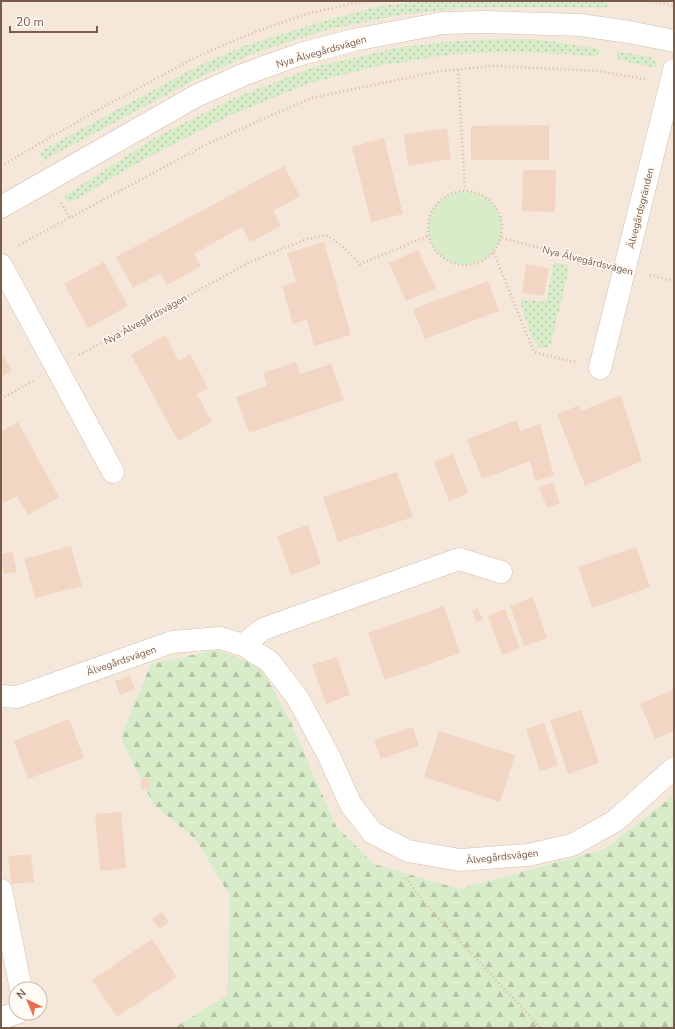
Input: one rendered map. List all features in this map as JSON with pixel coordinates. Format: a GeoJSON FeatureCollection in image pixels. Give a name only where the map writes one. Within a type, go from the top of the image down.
{"type":"FeatureCollection","features":[{"type":"Feature","properties":{"kind":"street","name":"Nya Älvegårdsvägen"},"geometry":{"type":"LineString","coordinates":[[1,207],[196,96],[245,74],[301,54],[354,40],[443,24],[484,22],[580,25],[629,32],[674,41]]}},
{"type":"Feature","properties":{"kind":"street","name":"Älvegårdsgränden"},"geometry":{"type":"LineString","coordinates":[[600,368],[672,77]]}},
{"type":"Feature","properties":{"kind":"street"},"geometry":{"type":"LineString","coordinates":[[1,265],[113,472]]}},
{"type":"Feature","properties":{"kind":"street"},"geometry":{"type":"LineString","coordinates":[[243,644],[263,629],[459,559],[501,572]]}},
{"type":"Feature","properties":{"kind":"street","name":"Älvegårdsvägen"},"geometry":{"type":"LineString","coordinates":[[1,696],[17,697],[172,642],[220,638],[243,644],[269,661],[297,697],[329,756],[351,805],[374,833],[408,851],[460,860],[528,855],[572,845],[616,821],[674,768]]}},
{"type":"Feature","properties":{"kind":"street"},"geometry":{"type":"LineString","coordinates":[[1,890],[19,981]]}},
{"type":"Feature","properties":{"kind":"path"},"geometry":{"type":"LineString","coordinates":[[1,166],[98,110],[200,55],[260,30],[310,13],[364,1]]}},
{"type":"Feature","properties":{"kind":"path"},"geometry":{"type":"LineString","coordinates":[[652,1],[674,6]]}},
{"type":"Feature","properties":{"kind":"path"},"geometry":{"type":"LineString","coordinates":[[15,248],[209,143],[311,98],[440,71],[494,66],[599,71],[672,77]]}},
{"type":"Feature","properties":{"kind":"path"},"geometry":{"type":"LineString","coordinates":[[458,70],[465,190]]}},
{"type":"Feature","properties":{"kind":"path"},"geometry":{"type":"LineString","coordinates":[[465,190],[482,194],[495,205],[502,220],[502,238],[494,253],[477,265],[456,265],[438,255],[428,236],[430,214],[444,197],[465,190]]}},
{"type":"Feature","properties":{"kind":"path","name":"Nya Älvegårdsvägen"},"geometry":{"type":"LineString","coordinates":[[1,399],[56,367],[252,261],[306,239],[326,234],[341,245],[360,264],[428,236]]}},
{"type":"Feature","properties":{"kind":"path","name":"Nya Älvegårdsvägen"},"geometry":{"type":"LineString","coordinates":[[502,238],[674,281]]}},
{"type":"Feature","properties":{"kind":"path"},"geometry":{"type":"LineString","coordinates":[[494,253],[534,352],[600,368]]}},
{"type":"Feature","properties":{"kind":"path"},"geometry":{"type":"LineString","coordinates":[[402,872],[425,904],[541,1028]]}},
{"type":"Feature","properties":{"kind":"shaded area"},"geometry":{"type":"Polygon","coordinates":[[[1,1],[674,1],[674,795],[604,849],[459,889],[374,864],[336,826],[291,722],[151,664],[120,739],[154,805],[195,839],[230,896],[227,995],[174,1028],[1,1028],[1,1]]]}},
{"type":"Feature","properties":{"kind":"green space"},"geometry":{"type":"Polygon","coordinates":[[[422,1],[605,1],[608,5],[607,8],[464,8],[399,15],[330,29],[257,52],[202,76],[44,160],[40,156],[43,150],[196,67],[244,46],[321,22],[380,6],[422,1]]]}},
{"type":"Feature","properties":{"kind":"green space"},"geometry":{"type":"Polygon","coordinates":[[[492,39],[534,39],[601,49],[601,51],[594,57],[569,54],[510,52],[453,54],[377,66],[310,83],[229,116],[139,162],[77,199],[68,202],[63,197],[156,137],[232,99],[314,67],[401,47],[492,39]]]}},
{"type":"Feature","properties":{"kind":"green space"},"geometry":{"type":"Polygon","coordinates":[[[616,51],[650,57],[657,64],[656,68],[620,60],[618,59],[616,51]]]}},
{"type":"Feature","properties":{"kind":"green space"},"geometry":{"type":"Polygon","coordinates":[[[458,191],[472,191],[486,197],[496,207],[502,221],[502,235],[496,249],[486,259],[472,265],[458,265],[444,259],[434,249],[428,235],[428,221],[434,207],[444,197],[458,191]]]}},
{"type":"Feature","properties":{"kind":"green space"},"geometry":{"type":"Polygon","coordinates":[[[554,263],[566,264],[569,269],[551,343],[545,348],[540,348],[532,338],[521,304],[521,299],[546,302],[554,263]]]}},
{"type":"Feature","properties":{"kind":"green space"},"geometry":{"type":"Polygon","coordinates":[[[216,650],[260,666],[291,722],[336,826],[374,864],[459,889],[604,849],[674,795],[674,1028],[174,1028],[227,995],[230,896],[195,839],[154,805],[120,738],[151,664],[216,650]]]}},
{"type":"Feature","properties":{"kind":"building"},"geometry":{"type":"Polygon","coordinates":[[[549,125],[549,160],[471,160],[471,126],[549,125]]]}},
{"type":"Feature","properties":{"kind":"building"},"geometry":{"type":"Polygon","coordinates":[[[447,128],[451,159],[408,166],[404,135],[447,128]]]}},
{"type":"Feature","properties":{"kind":"building"},"geometry":{"type":"Polygon","coordinates":[[[384,138],[403,214],[371,222],[352,147],[384,138]]]}},
{"type":"Feature","properties":{"kind":"building"},"geometry":{"type":"Polygon","coordinates":[[[284,166],[300,196],[273,211],[281,226],[250,242],[242,227],[194,254],[201,266],[167,285],[160,273],[133,288],[116,257],[284,166]]]}},
{"type":"Feature","properties":{"kind":"building"},"geometry":{"type":"Polygon","coordinates":[[[523,170],[556,170],[555,212],[522,211],[523,170]]]}},
{"type":"Feature","properties":{"kind":"building"},"geometry":{"type":"Polygon","coordinates":[[[324,242],[351,335],[314,346],[307,320],[293,324],[282,286],[296,282],[287,253],[324,242]]]}},
{"type":"Feature","properties":{"kind":"building"},"geometry":{"type":"Polygon","coordinates":[[[418,250],[436,288],[406,301],[389,263],[418,250]]]}},
{"type":"Feature","properties":{"kind":"building"},"geometry":{"type":"Polygon","coordinates":[[[104,262],[128,306],[88,328],[64,284],[104,262]]]}},
{"type":"Feature","properties":{"kind":"building"},"geometry":{"type":"Polygon","coordinates":[[[526,264],[549,268],[544,296],[522,293],[526,264]]]}},
{"type":"Feature","properties":{"kind":"building"},"geometry":{"type":"Polygon","coordinates":[[[488,281],[499,311],[425,339],[413,309],[488,281]]]}},
{"type":"Feature","properties":{"kind":"building"},"geometry":{"type":"Polygon","coordinates":[[[165,335],[179,361],[190,354],[208,388],[197,394],[212,422],[178,441],[131,355],[165,335]]]}},
{"type":"Feature","properties":{"kind":"building"},"geometry":{"type":"Polygon","coordinates":[[[1,351],[12,371],[1,377],[1,351]]]}},
{"type":"Feature","properties":{"kind":"building"},"geometry":{"type":"Polygon","coordinates":[[[296,362],[300,374],[331,364],[344,400],[249,433],[236,397],[267,386],[263,373],[296,362]]]}},
{"type":"Feature","properties":{"kind":"building"},"geometry":{"type":"Polygon","coordinates":[[[621,395],[642,461],[585,486],[557,414],[580,405],[581,411],[621,395]]]}},
{"type":"Feature","properties":{"kind":"building"},"geometry":{"type":"Polygon","coordinates":[[[517,420],[520,431],[540,424],[554,476],[535,481],[530,461],[482,479],[467,439],[517,420]]]}},
{"type":"Feature","properties":{"kind":"building"},"geometry":{"type":"Polygon","coordinates":[[[18,422],[59,497],[28,515],[17,496],[4,503],[1,498],[1,431],[18,422]]]}},
{"type":"Feature","properties":{"kind":"building"},"geometry":{"type":"Polygon","coordinates":[[[453,454],[468,493],[449,501],[434,462],[453,454]]]}},
{"type":"Feature","properties":{"kind":"building"},"geometry":{"type":"Polygon","coordinates":[[[397,472],[413,517],[338,542],[323,497],[397,472]]]}},
{"type":"Feature","properties":{"kind":"building"},"geometry":{"type":"Polygon","coordinates":[[[553,482],[560,503],[547,508],[539,487],[553,482]]]}},
{"type":"Feature","properties":{"kind":"building"},"geometry":{"type":"Polygon","coordinates":[[[308,525],[321,564],[291,575],[277,536],[308,525]]]}},
{"type":"Feature","properties":{"kind":"building"},"geometry":{"type":"Polygon","coordinates":[[[71,546],[82,586],[35,598],[24,559],[71,546]]]}},
{"type":"Feature","properties":{"kind":"building"},"geometry":{"type":"Polygon","coordinates":[[[636,547],[650,587],[592,608],[578,567],[636,547]]]}},
{"type":"Feature","properties":{"kind":"building"},"geometry":{"type":"Polygon","coordinates":[[[12,551],[17,572],[4,574],[1,554],[12,551]]]}},
{"type":"Feature","properties":{"kind":"building"},"geometry":{"type":"Polygon","coordinates":[[[533,597],[547,638],[524,646],[510,606],[533,597]]]}},
{"type":"Feature","properties":{"kind":"building"},"geometry":{"type":"Polygon","coordinates":[[[444,606],[460,653],[385,680],[368,633],[444,606]]]}},
{"type":"Feature","properties":{"kind":"building"},"geometry":{"type":"Polygon","coordinates":[[[478,608],[483,620],[477,622],[472,611],[478,608]]]}},
{"type":"Feature","properties":{"kind":"building"},"geometry":{"type":"Polygon","coordinates":[[[505,609],[520,648],[502,655],[488,616],[505,609]]]}},
{"type":"Feature","properties":{"kind":"building"},"geometry":{"type":"Polygon","coordinates":[[[337,657],[350,695],[326,704],[312,665],[337,657]]]}},
{"type":"Feature","properties":{"kind":"building"},"geometry":{"type":"Polygon","coordinates":[[[130,676],[135,689],[120,695],[115,681],[130,676]]]}},
{"type":"Feature","properties":{"kind":"building"},"geometry":{"type":"Polygon","coordinates":[[[674,689],[674,731],[655,739],[640,704],[674,689]]]}},
{"type":"Feature","properties":{"kind":"building"},"geometry":{"type":"Polygon","coordinates":[[[581,710],[599,763],[568,774],[550,720],[581,710]]]}},
{"type":"Feature","properties":{"kind":"building"},"geometry":{"type":"Polygon","coordinates":[[[69,719],[84,758],[28,779],[14,741],[69,719]]]}},
{"type":"Feature","properties":{"kind":"building"},"geometry":{"type":"Polygon","coordinates":[[[544,723],[558,765],[540,771],[526,729],[544,723]]]}},
{"type":"Feature","properties":{"kind":"building"},"geometry":{"type":"Polygon","coordinates":[[[413,727],[419,746],[381,759],[374,740],[413,727]]]}},
{"type":"Feature","properties":{"kind":"building"},"geometry":{"type":"Polygon","coordinates":[[[439,731],[515,755],[500,802],[424,777],[439,731]]]}},
{"type":"Feature","properties":{"kind":"building"},"geometry":{"type":"Polygon","coordinates":[[[149,778],[150,789],[141,789],[141,779],[149,778]]]}},
{"type":"Feature","properties":{"kind":"building"},"geometry":{"type":"Polygon","coordinates":[[[121,812],[126,868],[100,871],[95,814],[121,812]]]}},
{"type":"Feature","properties":{"kind":"building"},"geometry":{"type":"Polygon","coordinates":[[[31,854],[34,882],[11,884],[8,856],[31,854]]]}},
{"type":"Feature","properties":{"kind":"building"},"geometry":{"type":"Polygon","coordinates":[[[162,912],[169,922],[159,929],[152,919],[162,912]]]}},
{"type":"Feature","properties":{"kind":"building"},"geometry":{"type":"Polygon","coordinates":[[[152,939],[177,977],[117,1017],[92,980],[152,939]]]}}]}
